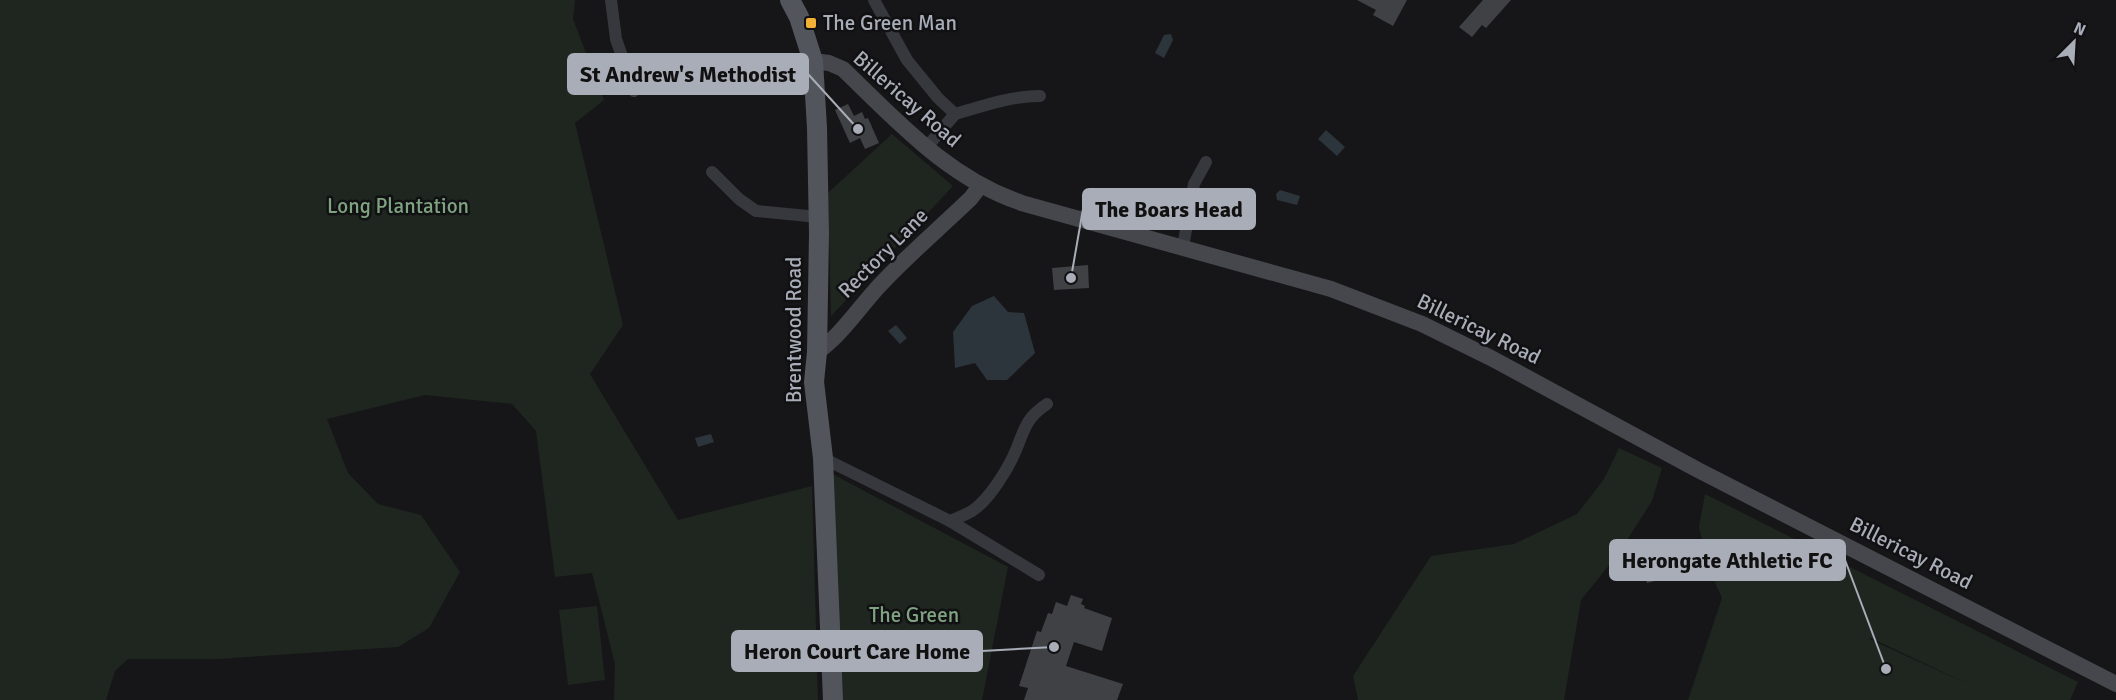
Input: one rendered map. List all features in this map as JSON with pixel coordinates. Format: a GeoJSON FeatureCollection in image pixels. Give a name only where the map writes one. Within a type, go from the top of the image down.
{"type":"FeatureCollection","features":[{"type":"Feature","properties":{"kind":"main road","name":"Brentwood Road"},"geometry":{"type":"LineString","coordinates":[[796,6],[813,61],[817,128],[817,352],[814,382],[823,458],[833,700]]}},
{"type":"Feature","properties":{"kind":"street"},"geometry":{"type":"LineString","coordinates":[[611,0],[616,39],[634,91]]}},
{"type":"Feature","properties":{"kind":"street"},"geometry":{"type":"LineString","coordinates":[[874,0],[907,60],[938,98],[955,114]]}},
{"type":"Feature","properties":{"kind":"street","name":"Billericay Road"},"geometry":{"type":"LineString","coordinates":[[813,61],[829,63],[843,69],[926,148],[980,186],[1025,204],[1331,289],[1422,324],[1491,358],[1698,470],[2116,684]]}},
{"type":"Feature","properties":{"kind":"street"},"geometry":{"type":"LineString","coordinates":[[926,148],[955,114],[998,101],[1022,96],[1040,96]]}},
{"type":"Feature","properties":{"kind":"street"},"geometry":{"type":"LineString","coordinates":[[1183,247],[1194,184],[1206,162]]}},
{"type":"Feature","properties":{"kind":"street"},"geometry":{"type":"LineString","coordinates":[[712,172],[739,199],[756,211],[818,217]]}},
{"type":"Feature","properties":{"kind":"street","name":"Rectory Lane"},"geometry":{"type":"LineString","coordinates":[[817,352],[828,345],[900,264],[971,198],[980,186]]}},
{"type":"Feature","properties":{"kind":"street"},"geometry":{"type":"LineString","coordinates":[[950,521],[974,510],[991,493],[1016,451],[1029,419],[1047,404]]}},
{"type":"Feature","properties":{"kind":"street"},"geometry":{"type":"LineString","coordinates":[[823,458],[950,521],[1039,575]]}},
{"type":"Feature","properties":{"kind":"green space","name":"Long Plantation"},"geometry":{"type":"Polygon","coordinates":[[[0,0],[575,0],[573,19],[604,100],[575,123],[623,325],[590,374],[678,520],[812,486],[818,700],[614,700],[615,664],[592,573],[555,577],[536,431],[512,404],[425,395],[327,419],[348,473],[378,504],[421,515],[460,572],[429,628],[398,647],[218,659],[128,659],[115,671],[106,700],[0,700],[0,0]]]}},
{"type":"Feature","properties":{"kind":"green space"},"geometry":{"type":"Polygon","coordinates":[[[892,134],[953,186],[831,316],[828,193],[892,134]]]}},
{"type":"Feature","properties":{"kind":"green space"},"geometry":{"type":"Polygon","coordinates":[[[1619,448],[1662,468],[1652,501],[1618,554],[1581,600],[1564,700],[1358,700],[1353,676],[1431,556],[1514,544],[1577,514],[1604,479],[1619,448]]]}},
{"type":"Feature","properties":{"kind":"green space","name":"The Green"},"geometry":{"type":"Polygon","coordinates":[[[823,469],[1008,567],[982,700],[833,700],[823,469]]]}},
{"type":"Feature","properties":{"kind":"green space"},"geometry":{"type":"Polygon","coordinates":[[[1705,494],[2078,682],[2070,700],[1688,700],[1722,598],[1709,569],[1699,527],[1705,494]],[[1871,638],[1869,639],[1968,684],[1871,638]]]}},
{"type":"Feature","properties":{"kind":"green space"},"geometry":{"type":"Polygon","coordinates":[[[597,606],[605,680],[568,685],[559,610],[597,606]]]}},
{"type":"Feature","properties":{"kind":"shaded area"},"geometry":{"type":"Polygon","coordinates":[[[1171,34],[1173,40],[1164,58],[1155,53],[1164,35],[1171,34]]]}},
{"type":"Feature","properties":{"kind":"shaded area"},"geometry":{"type":"Polygon","coordinates":[[[1326,130],[1345,147],[1337,156],[1318,139],[1326,130]]]}},
{"type":"Feature","properties":{"kind":"shaded area"},"geometry":{"type":"Polygon","coordinates":[[[1280,190],[1300,196],[1297,205],[1277,200],[1276,194],[1280,190]]]}},
{"type":"Feature","properties":{"kind":"shaded area"},"geometry":{"type":"Polygon","coordinates":[[[994,296],[1008,312],[1024,313],[1035,353],[1007,380],[987,380],[975,363],[955,368],[953,332],[972,306],[994,296]]]}},
{"type":"Feature","properties":{"kind":"shaded area"},"geometry":{"type":"Polygon","coordinates":[[[896,325],[907,338],[900,344],[888,331],[896,325]]]}},
{"type":"Feature","properties":{"kind":"shaded area"},"geometry":{"type":"Polygon","coordinates":[[[711,434],[714,442],[698,447],[695,438],[711,434]]]}},
{"type":"Feature","properties":{"kind":"building"},"geometry":{"type":"Polygon","coordinates":[[[1357,0],[1407,0],[1393,26],[1373,15],[1376,10],[1357,0]]]}},
{"type":"Feature","properties":{"kind":"building"},"geometry":{"type":"Polygon","coordinates":[[[1483,0],[1511,0],[1486,28],[1482,25],[1472,37],[1459,27],[1483,0]]]}},
{"type":"Feature","properties":{"kind":"building"},"geometry":{"type":"Polygon","coordinates":[[[848,104],[854,116],[862,112],[865,119],[868,118],[879,143],[865,149],[860,138],[850,143],[835,110],[848,104]]]}},
{"type":"Feature","properties":{"kind":"building"},"geometry":{"type":"Polygon","coordinates":[[[1088,265],[1089,288],[1054,290],[1052,268],[1088,265]]]}},
{"type":"Feature","properties":{"kind":"building"},"geometry":{"type":"Polygon","coordinates":[[[1666,545],[1674,576],[1647,583],[1638,552],[1666,545]]]}},
{"type":"Feature","properties":{"kind":"building"},"geometry":{"type":"Polygon","coordinates":[[[1071,595],[1083,599],[1081,604],[1085,606],[1084,608],[1112,618],[1102,651],[1074,642],[1066,666],[1123,684],[1117,700],[1024,700],[1028,688],[1019,686],[1037,631],[1041,632],[1048,613],[1052,614],[1056,602],[1067,606],[1071,595]]]}},
{"type":"Feature","properties":{"kind":"place","name":"The Green Man"},"geometry":{"type":"Point","coordinates":[811,23]}},
{"type":"Feature","properties":{"kind":"place","name":"St Andrew's Methodist"},"geometry":{"type":"Point","coordinates":[858,129]}},
{"type":"Feature","properties":{"kind":"place","name":"The Boars Head"},"geometry":{"type":"Point","coordinates":[1071,278]}},
{"type":"Feature","properties":{"kind":"place","name":"Heron Court Care Home"},"geometry":{"type":"Point","coordinates":[1054,647]}},
{"type":"Feature","properties":{"kind":"place","name":"Herongate Athletic FC"},"geometry":{"type":"Point","coordinates":[1886,669]}}]}
